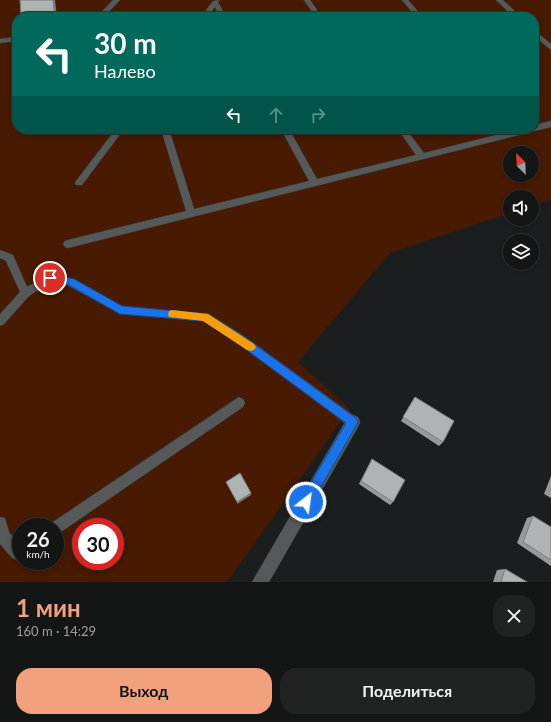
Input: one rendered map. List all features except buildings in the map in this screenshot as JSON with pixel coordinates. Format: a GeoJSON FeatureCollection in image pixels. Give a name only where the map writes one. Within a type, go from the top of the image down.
{"type":"FeatureCollection","features":[{"type":"Feature","properties":{"kind":"street"},"geometry":{"type":"LineString","coordinates":[[260,582],[352,422]]}},
{"type":"Feature","properties":{"kind":"lane"},"geometry":{"type":"LineString","coordinates":[[105,12],[117,0]]}},
{"type":"Feature","properties":{"kind":"lane"},"geometry":{"type":"LineString","coordinates":[[307,0],[316,12]]}},
{"type":"Feature","properties":{"kind":"lane"},"geometry":{"type":"LineString","coordinates":[[404,0],[415,12]]}},
{"type":"Feature","properties":{"kind":"lane"},"geometry":{"type":"LineString","coordinates":[[499,0],[512,12]]}},
{"type":"Feature","properties":{"kind":"lane"},"geometry":{"type":"LineString","coordinates":[[208,12],[216,1],[221,12]]}},
{"type":"Feature","properties":{"kind":"lane"},"geometry":{"type":"LineString","coordinates":[[539,37],[551,48]]}},
{"type":"Feature","properties":{"kind":"lane"},"geometry":{"type":"LineString","coordinates":[[0,41],[12,40]]}},
{"type":"Feature","properties":{"kind":"lane"},"geometry":{"type":"LineString","coordinates":[[539,126],[551,124]]}},
{"type":"Feature","properties":{"kind":"lane"},"geometry":{"type":"LineString","coordinates":[[79,183],[116,134]]}},
{"type":"Feature","properties":{"kind":"lane"},"geometry":{"type":"LineString","coordinates":[[167,134],[191,214]]}},
{"type":"Feature","properties":{"kind":"lane"},"geometry":{"type":"LineString","coordinates":[[288,134],[315,183]]}},
{"type":"Feature","properties":{"kind":"lane"},"geometry":{"type":"LineString","coordinates":[[406,134],[422,156]]}},
{"type":"Feature","properties":{"kind":"lane"},"geometry":{"type":"LineString","coordinates":[[68,244],[508,134]]}},
{"type":"Feature","properties":{"kind":"lane"},"geometry":{"type":"LineString","coordinates":[[0,254],[10,258],[25,292]]}},
{"type":"Feature","properties":{"kind":"lane"},"geometry":{"type":"LineString","coordinates":[[0,321],[25,292],[50,278],[71,282],[120,310],[205,317],[240,339],[352,422]]}},
{"type":"Feature","properties":{"kind":"lane"},"geometry":{"type":"LineString","coordinates":[[64,523],[239,403]]}},
{"type":"Feature","properties":{"kind":"lane"},"geometry":{"type":"LineString","coordinates":[[1,531],[12,546]]}},
{"type":"Feature","properties":{"kind":"shaded area"},"geometry":{"type":"Polygon","coordinates":[[[0,0],[551,0],[551,200],[539,204],[539,190],[503,190],[503,215],[390,253],[298,362],[350,409],[227,582],[0,582],[0,0]]]}},
{"type":"Feature","properties":{"kind":"slow traffic"},"geometry":{"type":"LineString","coordinates":[[172,314],[205,317],[251,347]]}},
{"type":"Feature","properties":{"kind":"route"},"geometry":{"type":"LineString","coordinates":[[50,278],[71,282],[120,310],[205,317],[240,339],[352,422],[306,502]]}}]}
